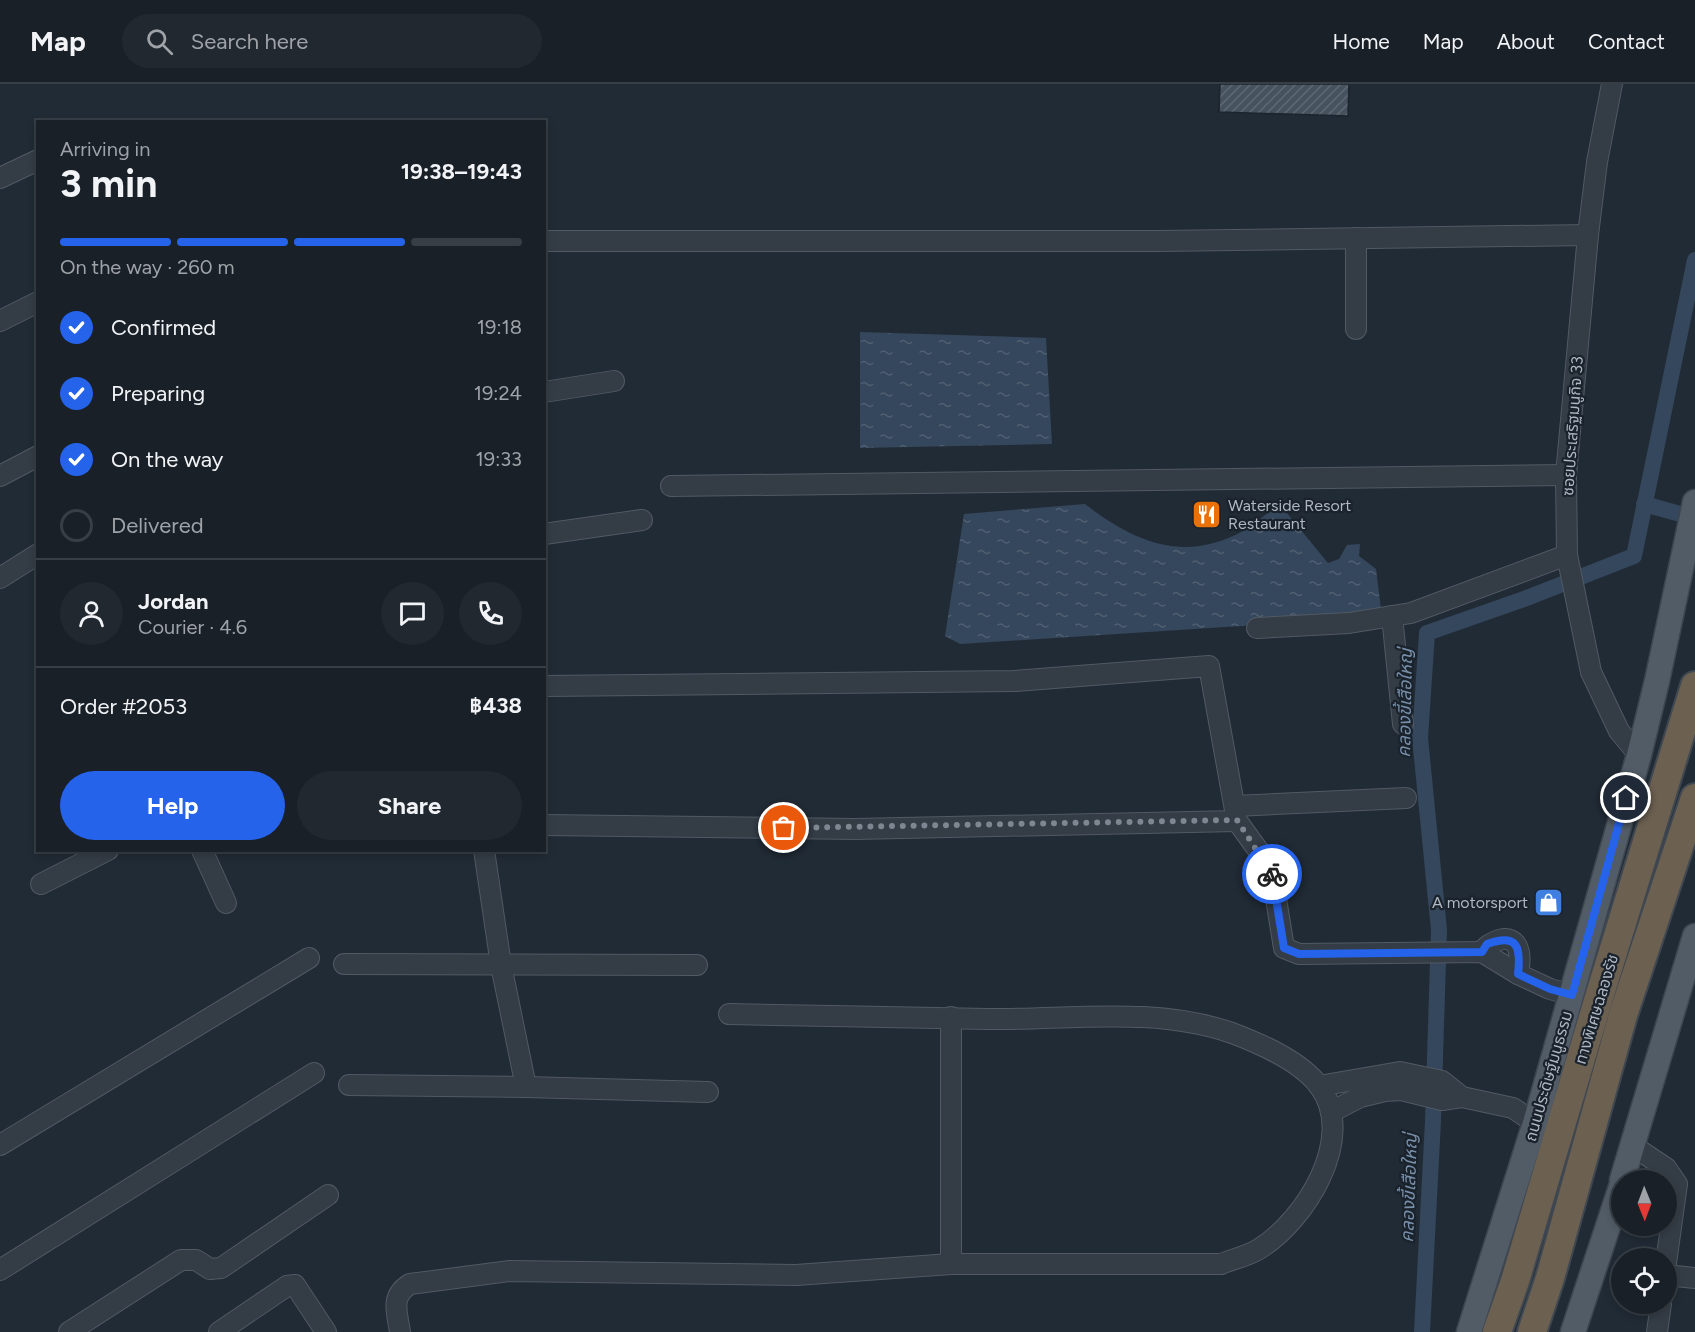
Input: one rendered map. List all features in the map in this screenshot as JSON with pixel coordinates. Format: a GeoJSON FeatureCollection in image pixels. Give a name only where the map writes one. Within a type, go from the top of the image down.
{"type":"FeatureCollection","features":[{"type":"Feature","properties":{"kind":"highway","name":"ทางพิเศษฉลองรัช"},"geometry":{"type":"LineString","coordinates":[[1497,1332],[1515,1281],[1596,1004],[1695,686]]}},
{"type":"Feature","properties":{"kind":"highway","name":"ทางพิเศษฉลองรัช"},"geometry":{"type":"LineString","coordinates":[[1532,1332],[1550,1278],[1623,1015],[1695,798]]}},
{"type":"Feature","properties":{"kind":"main road","name":"ถนนประดิษฐ์มนูธรรม"},"geometry":{"type":"LineString","coordinates":[[1468,1332],[1535,1123],[1639,754],[1658,681],[1693,510]]}},
{"type":"Feature","properties":{"kind":"main road"},"geometry":{"type":"LineString","coordinates":[[1626,1170],[1695,936]]}},
{"type":"Feature","properties":{"kind":"main road"},"geometry":{"type":"LineString","coordinates":[[1574,1332],[1611,1216]]}},
{"type":"Feature","properties":{"kind":"street","name":"ซอยประเสริฐมนูกิจ 33"},"geometry":{"type":"LineString","coordinates":[[1612,84],[1597,162],[1588,235],[1566,475],[1567,555],[1591,672],[1619,730],[1639,754]]}},
{"type":"Feature","properties":{"kind":"street"},"geometry":{"type":"LineString","coordinates":[[0,178],[36,161]]}},
{"type":"Feature","properties":{"kind":"street"},"geometry":{"type":"LineString","coordinates":[[546,241],[1588,235]]}},
{"type":"Feature","properties":{"kind":"street"},"geometry":{"type":"LineString","coordinates":[[1356,238],[1356,328]]}},
{"type":"Feature","properties":{"kind":"street"},"geometry":{"type":"LineString","coordinates":[[0,321],[36,303]]}},
{"type":"Feature","properties":{"kind":"street"},"geometry":{"type":"LineString","coordinates":[[546,392],[614,381]]}},
{"type":"Feature","properties":{"kind":"street"},"geometry":{"type":"LineString","coordinates":[[0,476],[36,457]]}},
{"type":"Feature","properties":{"kind":"street"},"geometry":{"type":"LineString","coordinates":[[670,486],[1566,475]]}},
{"type":"Feature","properties":{"kind":"street"},"geometry":{"type":"LineString","coordinates":[[546,534],[642,520]]}},
{"type":"Feature","properties":{"kind":"street"},"geometry":{"type":"LineString","coordinates":[[0,578],[36,555]]}},
{"type":"Feature","properties":{"kind":"street"},"geometry":{"type":"LineString","coordinates":[[1257,628],[1349,623],[1411,613],[1567,555]]}},
{"type":"Feature","properties":{"kind":"street"},"geometry":{"type":"LineString","coordinates":[[1392,616],[1403,724]]}},
{"type":"Feature","properties":{"kind":"street"},"geometry":{"type":"LineString","coordinates":[[546,686],[1014,681],[1209,666],[1236,813],[1271,868],[1284,948],[1299,954],[1482,952],[1518,974],[1550,989],[1572,995]]}},
{"type":"Feature","properties":{"kind":"street"},"geometry":{"type":"LineString","coordinates":[[546,825],[855,829],[1236,813],[1406,798]]}},
{"type":"Feature","properties":{"kind":"street"},"geometry":{"type":"LineString","coordinates":[[40,884],[104,852]]}},
{"type":"Feature","properties":{"kind":"street"},"geometry":{"type":"LineString","coordinates":[[203,852],[226,903]]}},
{"type":"Feature","properties":{"kind":"street"},"geometry":{"type":"LineString","coordinates":[[484,852],[501,965],[526,1086]]}},
{"type":"Feature","properties":{"kind":"street"},"geometry":{"type":"LineString","coordinates":[[0,1145],[309,958]]}},
{"type":"Feature","properties":{"kind":"street"},"geometry":{"type":"LineString","coordinates":[[344,964],[697,965]]}},
{"type":"Feature","properties":{"kind":"street"},"geometry":{"type":"LineString","coordinates":[[400,1332],[395,1300],[400,1290],[410,1284],[499,1272],[796,1275],[951,1264],[1221,1264],[1258,1251],[1292,1221],[1316,1191],[1327,1163],[1331,1112],[1319,1086],[1275,1052],[1231,1033],[1182,1021],[1137,1017],[729,1014]]}},
{"type":"Feature","properties":{"kind":"street"},"geometry":{"type":"LineString","coordinates":[[951,1017],[951,1264]]}},
{"type":"Feature","properties":{"kind":"street"},"geometry":{"type":"LineString","coordinates":[[1319,1086],[1400,1072],[1433,1088],[1513,1108],[1535,1123]]}},
{"type":"Feature","properties":{"kind":"street"},"geometry":{"type":"LineString","coordinates":[[0,1270],[314,1073]]}},
{"type":"Feature","properties":{"kind":"street"},"geometry":{"type":"LineString","coordinates":[[349,1085],[526,1086],[708,1092]]}},
{"type":"Feature","properties":{"kind":"street"},"geometry":{"type":"LineString","coordinates":[[1331,1112],[1360,1097],[1385,1091],[1433,1088]]}},
{"type":"Feature","properties":{"kind":"street"},"geometry":{"type":"LineString","coordinates":[[1633,1146],[1666,1168],[1686,1185],[1670,1248]]}},
{"type":"Feature","properties":{"kind":"street"},"geometry":{"type":"LineString","coordinates":[[69,1332],[181,1260],[196,1260],[210,1269],[221,1268],[328,1196]]}},
{"type":"Feature","properties":{"kind":"street"},"geometry":{"type":"LineString","coordinates":[[1677,1276],[1695,1278]]}},
{"type":"Feature","properties":{"kind":"street"},"geometry":{"type":"LineString","coordinates":[[219,1332],[287,1286],[295,1285],[326,1332]]}},
{"type":"Feature","properties":{"kind":"street"},"geometry":{"type":"LineString","coordinates":[[1657,1332],[1660,1314]]}},
{"type":"Feature","properties":{"kind":"water"},"geometry":{"type":"Polygon","coordinates":[[[860,332],[1046,338],[1052,444],[860,448],[860,332]]]}},
{"type":"Feature","properties":{"kind":"water"},"geometry":{"type":"Polygon","coordinates":[[[1085,504],[1140,538],[1179,547],[1200,546],[1221,541],[1243,531],[1281,506],[1328,563],[1339,559],[1347,545],[1360,544],[1359,556],[1376,569],[1382,617],[960,644],[945,636],[964,514],[1085,504]]]}},
{"type":"Feature","properties":{"kind":"building"},"geometry":{"type":"Polygon","coordinates":[[[1220,84],[1349,84],[1348,116],[1219,112],[1220,84]]]}},
{"type":"Feature","properties":{"kind":"waterway","name":"คลองขี้เสือใหญ่"},"geometry":{"type":"LineString","coordinates":[[1422,1332],[1433,1121],[1439,930],[1420,738],[1427,633],[1524,599],[1634,556],[1695,260]]}},
{"type":"Feature","properties":{"kind":"waterway"},"geometry":{"type":"LineString","coordinates":[[1644,504],[1695,518]]}},
{"type":"Feature","properties":{"kind":"way so far"},"geometry":{"type":"LineString","coordinates":[[784,828],[855,829],[1237,820],[1271,868],[1272,874]]}},
{"type":"Feature","properties":{"kind":"place","name":"Waterside Resort Restaurant"},"geometry":{"type":"Point","coordinates":[1207,514]}},
{"type":"Feature","properties":{"kind":"place","name":"A motorsport"},"geometry":{"type":"Point","coordinates":[1549,902]}},
{"type":"Feature","properties":{"kind":"route"},"geometry":{"type":"LineString","coordinates":[[1272,874],[1284,948],[1299,954],[1482,952],[1487,944],[1498,940],[1508,940],[1516,944],[1520,951],[1518,974],[1550,989],[1572,995],[1626,798]]}}]}
